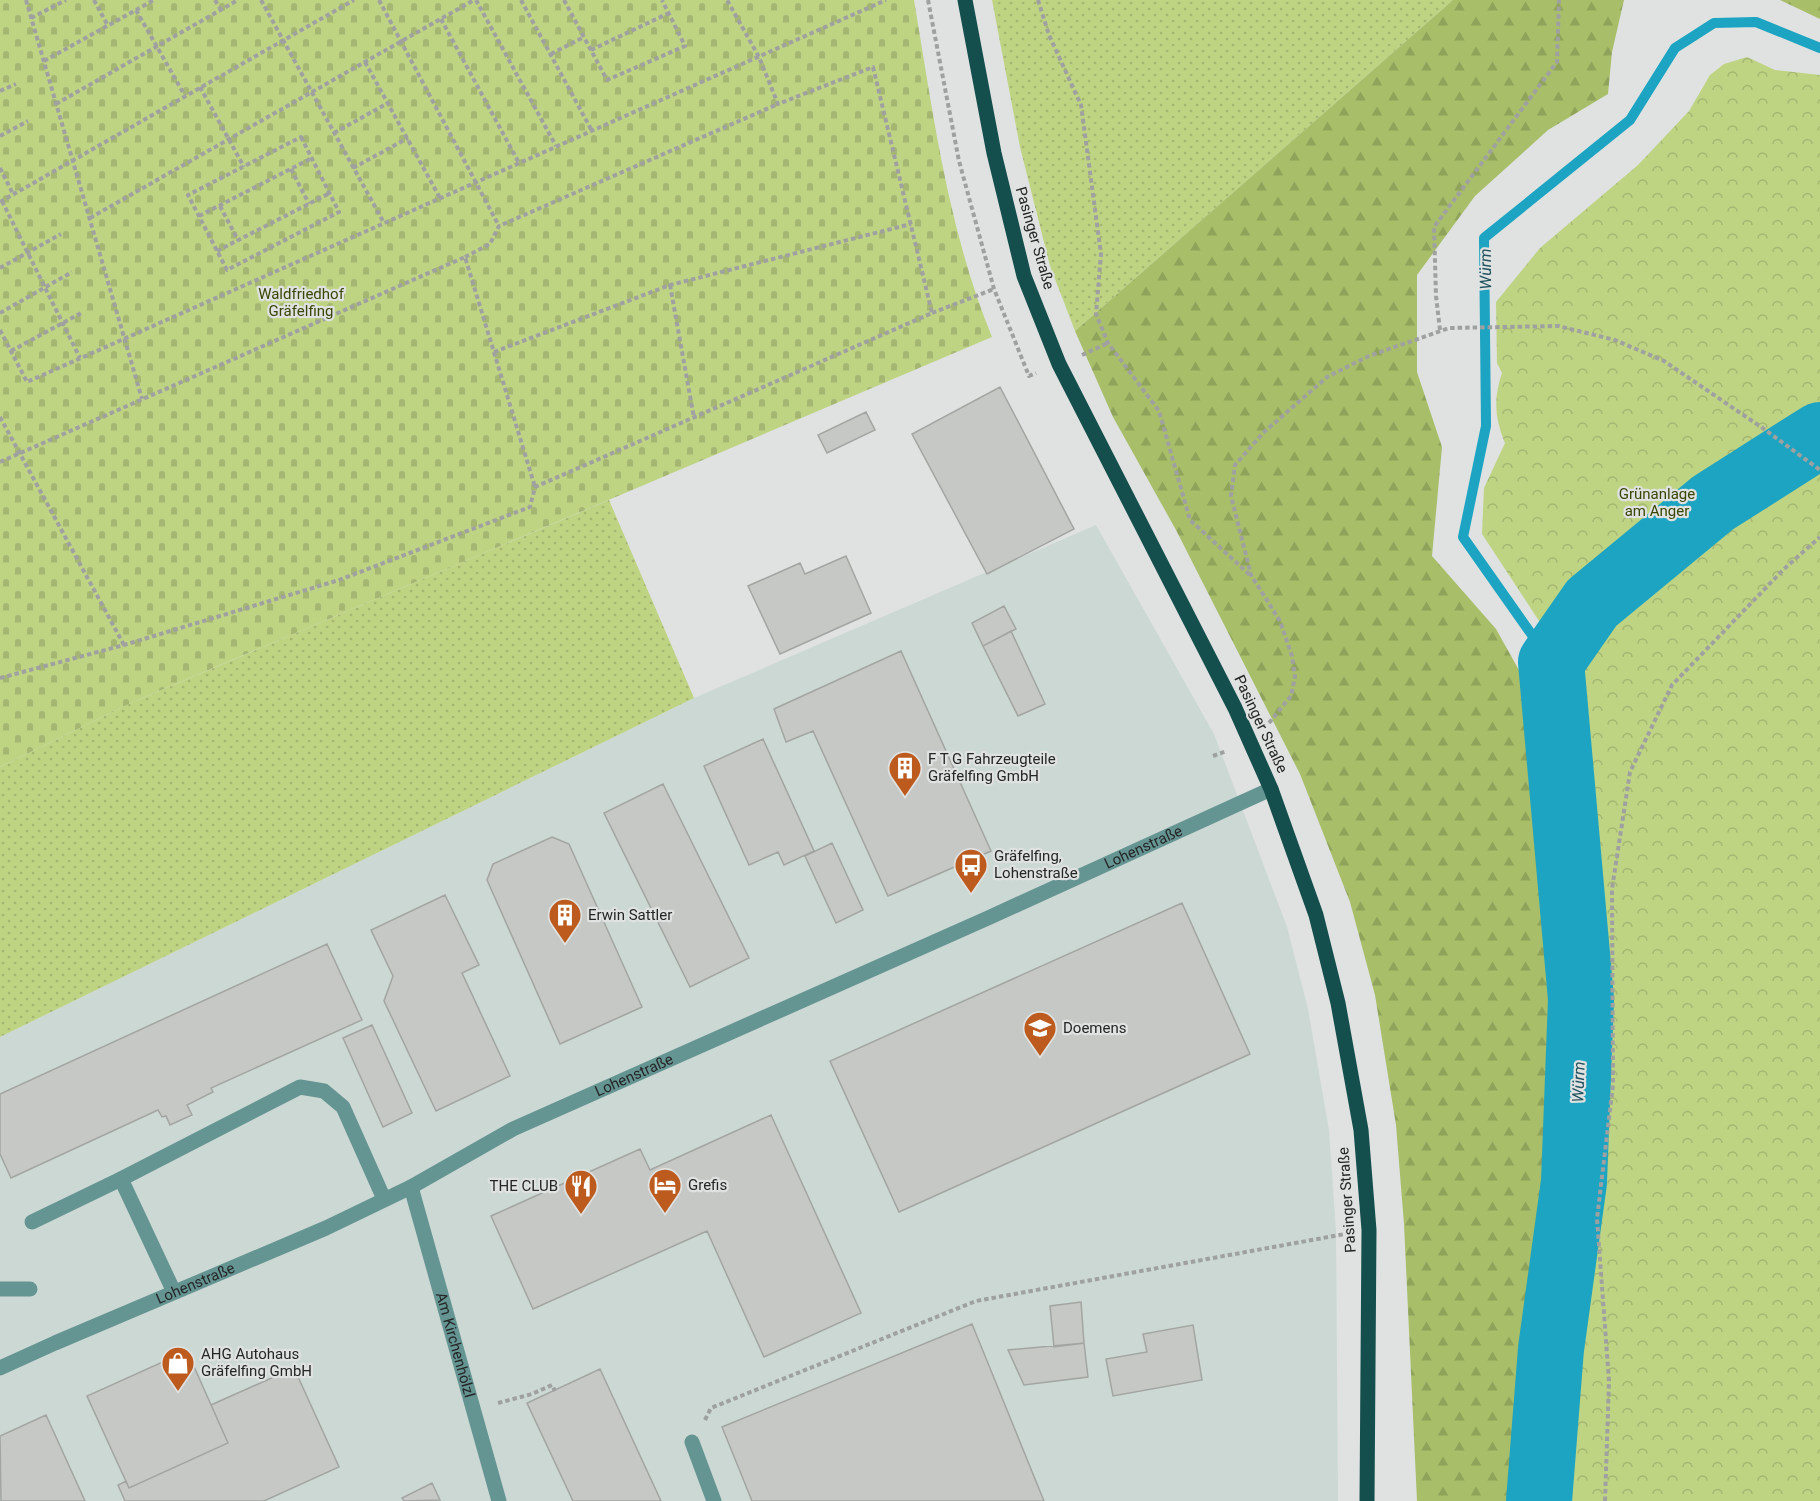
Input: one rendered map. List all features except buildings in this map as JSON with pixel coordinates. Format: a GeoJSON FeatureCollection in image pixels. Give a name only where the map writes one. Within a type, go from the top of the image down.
{"type":"FeatureCollection","features":[{"type":"Feature","properties":{"kind":"main road","name":"Pasinger Straße"},"geometry":{"type":"LineString","coordinates":[[966,0],[994,153],[1024,276],[1059,364],[1236,708],[1271,789],[1316,915],[1338,1003],[1361,1130],[1369,1230],[1367,1501]]}},
{"type":"Feature","properties":{"kind":"street","name":"Lohenstraße"},"geometry":{"type":"LineString","coordinates":[[0,1368],[326,1228],[411,1187],[513,1130],[1271,789]]}},
{"type":"Feature","properties":{"kind":"street"},"geometry":{"type":"LineString","coordinates":[[32,1222],[300,1087],[324,1091],[343,1107],[384,1199]]}},
{"type":"Feature","properties":{"kind":"street"},"geometry":{"type":"LineString","coordinates":[[121,1179],[174,1292]]}},
{"type":"Feature","properties":{"kind":"street","name":"Am Kirchenhölzl"},"geometry":{"type":"LineString","coordinates":[[411,1187],[499,1501]]}},
{"type":"Feature","properties":{"kind":"street"},"geometry":{"type":"LineString","coordinates":[[0,1289],[30,1289]]}},
{"type":"Feature","properties":{"kind":"street"},"geometry":{"type":"LineString","coordinates":[[692,1442],[714,1501]]}},
{"type":"Feature","properties":{"kind":"path"},"geometry":{"type":"LineString","coordinates":[[26,0],[142,399]]}},
{"type":"Feature","properties":{"kind":"path"},"geometry":{"type":"LineString","coordinates":[[31,18],[66,0]]}},
{"type":"Feature","properties":{"kind":"path"},"geometry":{"type":"LineString","coordinates":[[94,0],[108,26]]}},
{"type":"Feature","properties":{"kind":"path"},"geometry":{"type":"LineString","coordinates":[[44,61],[154,0]]}},
{"type":"Feature","properties":{"kind":"path"},"geometry":{"type":"LineString","coordinates":[[215,0],[221,10]]}},
{"type":"Feature","properties":{"kind":"path"},"geometry":{"type":"LineString","coordinates":[[56,104],[238,0]]}},
{"type":"Feature","properties":{"kind":"path"},"geometry":{"type":"LineString","coordinates":[[261,0],[384,223]]}},
{"type":"Feature","properties":{"kind":"path"},"geometry":{"type":"LineString","coordinates":[[80,358],[1,201],[354,0]]}},
{"type":"Feature","properties":{"kind":"path"},"geometry":{"type":"LineString","coordinates":[[379,0],[499,226]]}},
{"type":"Feature","properties":{"kind":"path"},"geometry":{"type":"LineString","coordinates":[[90,218],[475,0],[556,146]]}},
{"type":"Feature","properties":{"kind":"path"},"geometry":{"type":"LineString","coordinates":[[521,0],[592,131]]}},
{"type":"Feature","properties":{"kind":"path"},"geometry":{"type":"LineString","coordinates":[[564,0],[607,80],[686,46],[662,0]]}},
{"type":"Feature","properties":{"kind":"path"},"geometry":{"type":"LineString","coordinates":[[727,0],[759,57],[778,104]]}},
{"type":"Feature","properties":{"kind":"path"},"geometry":{"type":"LineString","coordinates":[[0,330],[27,382],[886,0]]}},
{"type":"Feature","properties":{"kind":"path"},"geometry":{"type":"LineString","coordinates":[[928,0],[959,161],[994,290],[1029,376]]}},
{"type":"Feature","properties":{"kind":"path"},"geometry":{"type":"LineString","coordinates":[[1038,0],[1049,35],[1081,105],[1101,254],[1096,314],[1108,343],[1159,411],[1190,520],[1251,575],[1280,621],[1292,656],[1295,676],[1291,696],[1251,744]]}},
{"type":"Feature","properties":{"kind":"path"},"geometry":{"type":"LineString","coordinates":[[1440,331],[1436,296],[1434,227],[1557,62],[1559,0]]}},
{"type":"Feature","properties":{"kind":"path"},"geometry":{"type":"LineString","coordinates":[[136,10],[185,96]]}},
{"type":"Feature","properties":{"kind":"path"},"geometry":{"type":"LineString","coordinates":[[591,50],[669,13]]}},
{"type":"Feature","properties":{"kind":"path"},"geometry":{"type":"LineString","coordinates":[[441,19],[519,163]]}},
{"type":"Feature","properties":{"kind":"path"},"geometry":{"type":"LineString","coordinates":[[551,54],[584,37]]}},
{"type":"Feature","properties":{"kind":"path"},"geometry":{"type":"LineString","coordinates":[[365,62],[440,198]]}},
{"type":"Feature","properties":{"kind":"path"},"geometry":{"type":"LineString","coordinates":[[0,462],[465,256],[490,244],[499,226],[778,104],[873,67],[932,314]]}},
{"type":"Feature","properties":{"kind":"path"},"geometry":{"type":"LineString","coordinates":[[0,91],[16,84]]}},
{"type":"Feature","properties":{"kind":"path"},"geometry":{"type":"LineString","coordinates":[[200,87],[244,167]]}},
{"type":"Feature","properties":{"kind":"path"},"geometry":{"type":"LineString","coordinates":[[334,133],[388,103]]}},
{"type":"Feature","properties":{"kind":"path"},"geometry":{"type":"LineString","coordinates":[[0,136],[28,121]]}},
{"type":"Feature","properties":{"kind":"path"},"geometry":{"type":"LineString","coordinates":[[301,137],[339,212],[227,270],[189,195],[244,167],[301,137]]}},
{"type":"Feature","properties":{"kind":"path"},"geometry":{"type":"LineString","coordinates":[[354,168],[408,138]]}},
{"type":"Feature","properties":{"kind":"path"},"geometry":{"type":"LineString","coordinates":[[199,216],[312,158]]}},
{"type":"Feature","properties":{"kind":"path"},"geometry":{"type":"LineString","coordinates":[[0,168],[13,194]]}},
{"type":"Feature","properties":{"kind":"path"},"geometry":{"type":"LineString","coordinates":[[291,169],[309,204]]}},
{"type":"Feature","properties":{"kind":"path"},"geometry":{"type":"LineString","coordinates":[[217,251],[330,193]]}},
{"type":"Feature","properties":{"kind":"path"},"geometry":{"type":"LineString","coordinates":[[220,206],[238,240]]}},
{"type":"Feature","properties":{"kind":"path"},"geometry":{"type":"LineString","coordinates":[[494,352],[670,285],[911,224]]}},
{"type":"Feature","properties":{"kind":"path"},"geometry":{"type":"LineString","coordinates":[[0,268],[61,234]]}},
{"type":"Feature","properties":{"kind":"path"},"geometry":{"type":"LineString","coordinates":[[0,678],[124,645],[339,580],[530,507],[535,487],[465,256]]}},
{"type":"Feature","properties":{"kind":"path"},"geometry":{"type":"LineString","coordinates":[[0,313],[72,272]]}},
{"type":"Feature","properties":{"kind":"path"},"geometry":{"type":"LineString","coordinates":[[670,285],[694,418]]}},
{"type":"Feature","properties":{"kind":"path"},"geometry":{"type":"LineString","coordinates":[[535,487],[932,314],[994,290]]}},
{"type":"Feature","properties":{"kind":"path"},"geometry":{"type":"LineString","coordinates":[[11,351],[83,312]]}},
{"type":"Feature","properties":{"kind":"path"},"geometry":{"type":"LineString","coordinates":[[1251,575],[1231,496],[1235,465],[1263,433],[1327,378],[1369,356],[1449,328],[1558,326],[1615,340],[1664,361],[1820,470]]}},
{"type":"Feature","properties":{"kind":"path"},"geometry":{"type":"LineString","coordinates":[[0,417],[124,645]]}},
{"type":"Feature","properties":{"kind":"path"},"geometry":{"type":"LineString","coordinates":[[1605,1501],[1609,1381],[1597,1219],[1613,1084],[1612,889],[1630,772],[1672,685],[1784,569],[1820,537]]}},
{"type":"Feature","properties":{"kind":"path"},"geometry":{"type":"LineString","coordinates":[[692,1442],[711,1408],[976,1300],[1369,1230]]}},
{"type":"Feature","properties":{"kind":"path"},"geometry":{"type":"LineString","coordinates":[[473,1410],[532,1394],[552,1385],[555,1390]]}},
{"type":"Feature","properties":{"kind":"shaded area"},"geometry":{"type":"Polygon","coordinates":[[[1096,525],[1214,734],[1287,927],[1308,1009],[1329,1130],[1336,1231],[1338,1501],[0,1501],[0,1037],[694,698],[1096,525]]]}},
{"type":"Feature","properties":{"kind":"green space","name":"Waldfriedhof Gräfelfing"},"geometry":{"type":"Polygon","coordinates":[[[0,0],[914,0],[935,128],[953,213],[964,255],[992,337],[131,703],[0,767],[0,0]]]}},
{"type":"Feature","properties":{"kind":"green space"},"geometry":{"type":"Polygon","coordinates":[[[992,0],[1453,0],[1075,331],[1050,266],[1020,147],[992,0]]]}},
{"type":"Feature","properties":{"kind":"green space"},"geometry":{"type":"Polygon","coordinates":[[[1453,0],[1624,0],[1612,52],[1608,94],[1548,130],[1475,196],[1417,275],[1417,372],[1442,447],[1432,556],[1496,629],[1535,699],[1536,802],[1561,1052],[1515,1501],[1417,1501],[1404,1224],[1396,1125],[1375,995],[1350,902],[1300,774],[1176,530],[1113,417],[1075,331],[1453,0]]]}},
{"type":"Feature","properties":{"kind":"green space"},"geometry":{"type":"Polygon","coordinates":[[[1780,0],[1820,0],[1820,19],[1780,0]]]}},
{"type":"Feature","properties":{"kind":"green space","name":"Grünanlage am Anger"},"geometry":{"type":"Polygon","coordinates":[[[1747,57],[1775,70],[1820,75],[1820,1501],[1515,1501],[1561,1052],[1545,890],[1591,898],[1583,856],[1580,676],[1543,627],[1482,534],[1484,488],[1505,443],[1496,409],[1497,392],[1502,373],[1497,363],[1496,302],[1540,248],[1638,165],[1689,111],[1710,75],[1724,64],[1747,57]]]}},
{"type":"Feature","properties":{"kind":"green space"},"geometry":{"type":"Polygon","coordinates":[[[609,500],[694,698],[0,1037],[0,767],[131,703],[609,500]]]}},
{"type":"Feature","properties":{"kind":"waterway","name":"Würm"},"geometry":{"type":"LineString","coordinates":[[1551,662],[1463,537],[1486,426],[1484,238],[1630,120],[1675,48],[1714,23],[1756,22],[1820,48]]}},
{"type":"Feature","properties":{"kind":"waterway","name":"Würm"},"geometry":{"type":"LineString","coordinates":[[1539,1501],[1551,1349],[1574,1182],[1581,999],[1551,662],[1592,603],[1713,503],[1820,435]]}},
{"type":"Feature","properties":{"kind":"place","name":"F T G Fahrzeugteile Gräfelfing GmbH"},"geometry":{"type":"Point","coordinates":[905,797]}},
{"type":"Feature","properties":{"kind":"place","name":"Gräfelfing, Lohenstraße"},"geometry":{"type":"Point","coordinates":[971,894]}},
{"type":"Feature","properties":{"kind":"place","name":"Erwin Sattler"},"geometry":{"type":"Point","coordinates":[565,944]}},
{"type":"Feature","properties":{"kind":"place","name":"Doemens"},"geometry":{"type":"Point","coordinates":[1040,1057]}},
{"type":"Feature","properties":{"kind":"place","name":"Grefis"},"geometry":{"type":"Point","coordinates":[665,1214]}},
{"type":"Feature","properties":{"kind":"place","name":"THE CLUB"},"geometry":{"type":"Point","coordinates":[581,1215]}},
{"type":"Feature","properties":{"kind":"place","name":"AHG Autohaus Gräfelfing GmbH"},"geometry":{"type":"Point","coordinates":[178,1392]}}]}
